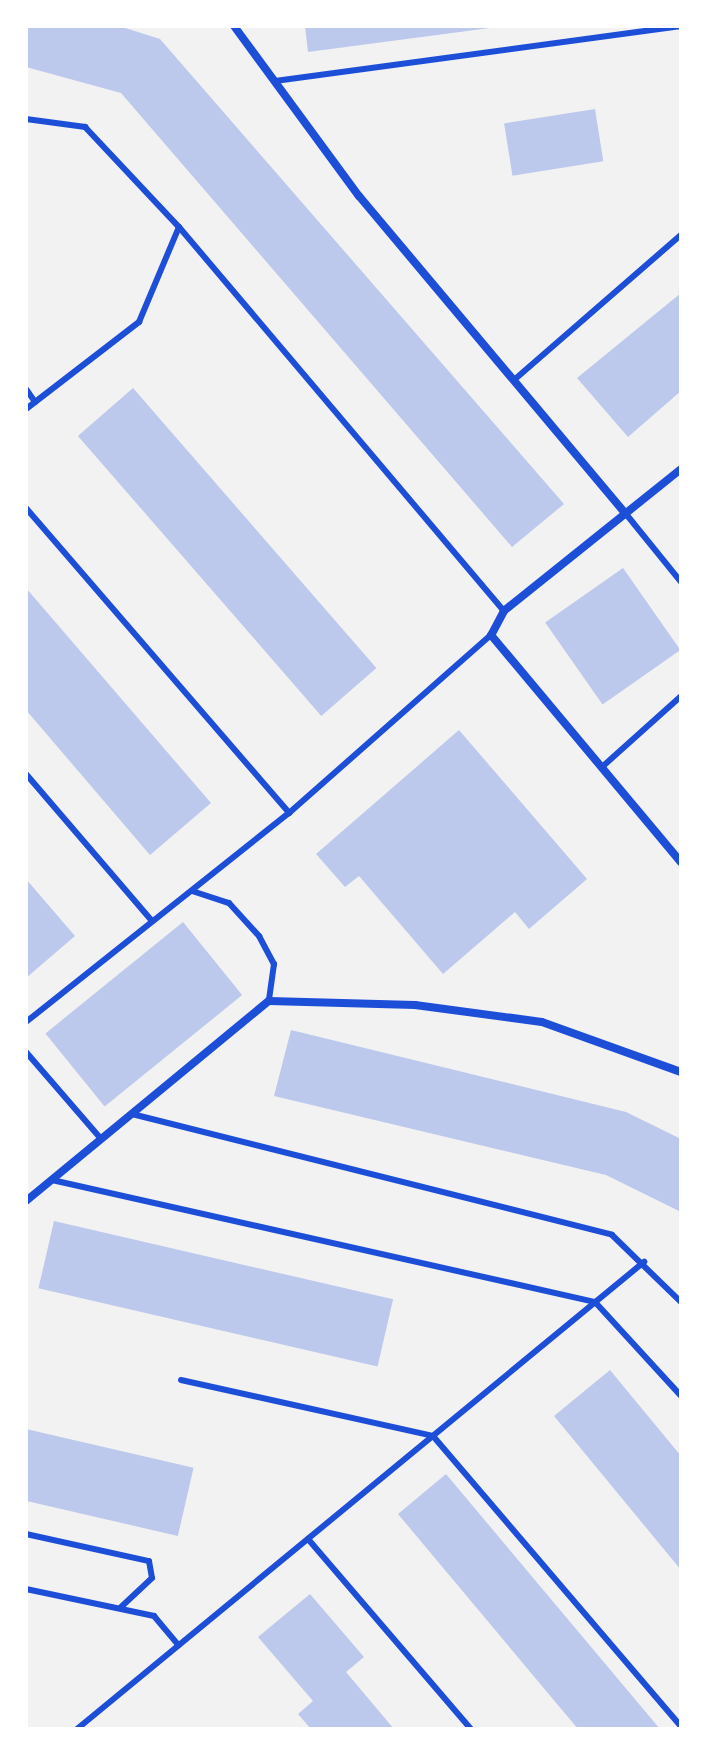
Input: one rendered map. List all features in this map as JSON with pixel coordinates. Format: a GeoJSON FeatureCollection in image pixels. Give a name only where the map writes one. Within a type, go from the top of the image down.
{"type":"FeatureCollection","features":[{"type":"Feature","properties":{"kind":"street"},"geometry":{"type":"LineString","coordinates":[[234,26],[359,196],[626,514]]}},
{"type":"Feature","properties":{"kind":"street"},"geometry":{"type":"LineString","coordinates":[[681,469],[504,611],[491,635],[681,862]]}},
{"type":"Feature","properties":{"kind":"street"},"geometry":{"type":"LineString","coordinates":[[26,1201],[269,1001],[415,1005],[542,1022],[652,1055],[681,1072]]}},
{"type":"Feature","properties":{"kind":"lane"},"geometry":{"type":"LineString","coordinates":[[275,81],[681,26]]}},
{"type":"Feature","properties":{"kind":"lane"},"geometry":{"type":"LineString","coordinates":[[26,119],[85,127],[179,227],[504,611]]}},
{"type":"Feature","properties":{"kind":"lane"},"geometry":{"type":"LineString","coordinates":[[26,409],[139,322],[179,227]]}},
{"type":"Feature","properties":{"kind":"lane"},"geometry":{"type":"LineString","coordinates":[[514,380],[681,235]]}},
{"type":"Feature","properties":{"kind":"lane"},"geometry":{"type":"LineString","coordinates":[[26,389],[35,402]]}},
{"type":"Feature","properties":{"kind":"lane"},"geometry":{"type":"LineString","coordinates":[[26,508],[289,813]]}},
{"type":"Feature","properties":{"kind":"lane"},"geometry":{"type":"LineString","coordinates":[[626,514],[681,582]]}},
{"type":"Feature","properties":{"kind":"lane"},"geometry":{"type":"LineString","coordinates":[[26,1022],[289,813],[491,635]]}},
{"type":"Feature","properties":{"kind":"lane"},"geometry":{"type":"LineString","coordinates":[[602,767],[681,696]]}},
{"type":"Feature","properties":{"kind":"lane"},"geometry":{"type":"LineString","coordinates":[[26,774],[151,920]]}},
{"type":"Feature","properties":{"kind":"lane"},"geometry":{"type":"LineString","coordinates":[[192,891],[229,903],[259,936],[274,964],[269,1001]]}},
{"type":"Feature","properties":{"kind":"lane"},"geometry":{"type":"LineString","coordinates":[[26,1052],[101,1139]]}},
{"type":"Feature","properties":{"kind":"lane"},"geometry":{"type":"LineString","coordinates":[[132,1114],[612,1235],[644,1262],[681,1302]]}},
{"type":"Feature","properties":{"kind":"lane"},"geometry":{"type":"LineString","coordinates":[[52,1180],[595,1302],[681,1396]]}},
{"type":"Feature","properties":{"kind":"lane"},"geometry":{"type":"LineString","coordinates":[[77,1729],[644,1262]]}},
{"type":"Feature","properties":{"kind":"lane"},"geometry":{"type":"LineString","coordinates":[[181,1380],[433,1436],[681,1726]]}},
{"type":"Feature","properties":{"kind":"lane"},"geometry":{"type":"LineString","coordinates":[[26,1534],[149,1561],[152,1578],[121,1607]]}},
{"type":"Feature","properties":{"kind":"lane"},"geometry":{"type":"LineString","coordinates":[[308,1539],[471,1729]]}},
{"type":"Feature","properties":{"kind":"lane"},"geometry":{"type":"LineString","coordinates":[[26,1589],[154,1616],[178,1645]]}},
{"type":"Feature","properties":{"kind":"building"},"geometry":{"type":"Polygon","coordinates":[[[26,26],[119,26],[160,39],[564,504],[512,547],[121,93],[26,67],[26,26]]]}},
{"type":"Feature","properties":{"kind":"building"},"geometry":{"type":"Polygon","coordinates":[[[305,26],[489,26],[490,28],[308,52],[305,26]]]}},
{"type":"Feature","properties":{"kind":"building"},"geometry":{"type":"Polygon","coordinates":[[[595,109],[603,161],[512,176],[504,123],[595,109]]]}},
{"type":"Feature","properties":{"kind":"building"},"geometry":{"type":"Polygon","coordinates":[[[681,293],[681,391],[628,437],[577,378],[681,293]]]}},
{"type":"Feature","properties":{"kind":"building"},"geometry":{"type":"Polygon","coordinates":[[[133,388],[376,668],[321,716],[78,436],[133,388]]]}},
{"type":"Feature","properties":{"kind":"building"},"geometry":{"type":"Polygon","coordinates":[[[623,568],[680,650],[603,704],[545,622],[623,568]]]}},
{"type":"Feature","properties":{"kind":"building"},"geometry":{"type":"Polygon","coordinates":[[[26,588],[211,803],[150,855],[26,710],[26,588]]]}},
{"type":"Feature","properties":{"kind":"building"},"geometry":{"type":"Polygon","coordinates":[[[459,730],[587,879],[529,929],[515,912],[443,974],[359,876],[345,887],[316,854],[459,730]]]}},
{"type":"Feature","properties":{"kind":"building"},"geometry":{"type":"Polygon","coordinates":[[[26,879],[75,936],[26,978],[26,879]]]}},
{"type":"Feature","properties":{"kind":"building"},"geometry":{"type":"Polygon","coordinates":[[[183,922],[242,995],[105,1106],[45,1033],[183,922]]]}},
{"type":"Feature","properties":{"kind":"building"},"geometry":{"type":"Polygon","coordinates":[[[291,1030],[626,1112],[681,1139],[681,1212],[606,1175],[274,1096],[291,1030]]]}},
{"type":"Feature","properties":{"kind":"building"},"geometry":{"type":"Polygon","coordinates":[[[54,1221],[393,1299],[378,1367],[38,1288],[54,1221]]]}},
{"type":"Feature","properties":{"kind":"building"},"geometry":{"type":"Polygon","coordinates":[[[610,1370],[681,1456],[681,1570],[554,1416],[610,1370]]]}},
{"type":"Feature","properties":{"kind":"building"},"geometry":{"type":"Polygon","coordinates":[[[26,1429],[194,1468],[178,1536],[26,1501],[26,1429]]]}},
{"type":"Feature","properties":{"kind":"building"},"geometry":{"type":"Polygon","coordinates":[[[446,1474],[660,1729],[578,1729],[398,1514],[446,1474]]]}},
{"type":"Feature","properties":{"kind":"building"},"geometry":{"type":"Polygon","coordinates":[[[310,1594],[364,1657],[346,1672],[394,1729],[311,1729],[298,1714],[313,1701],[258,1637],[310,1594]]]}}]}
